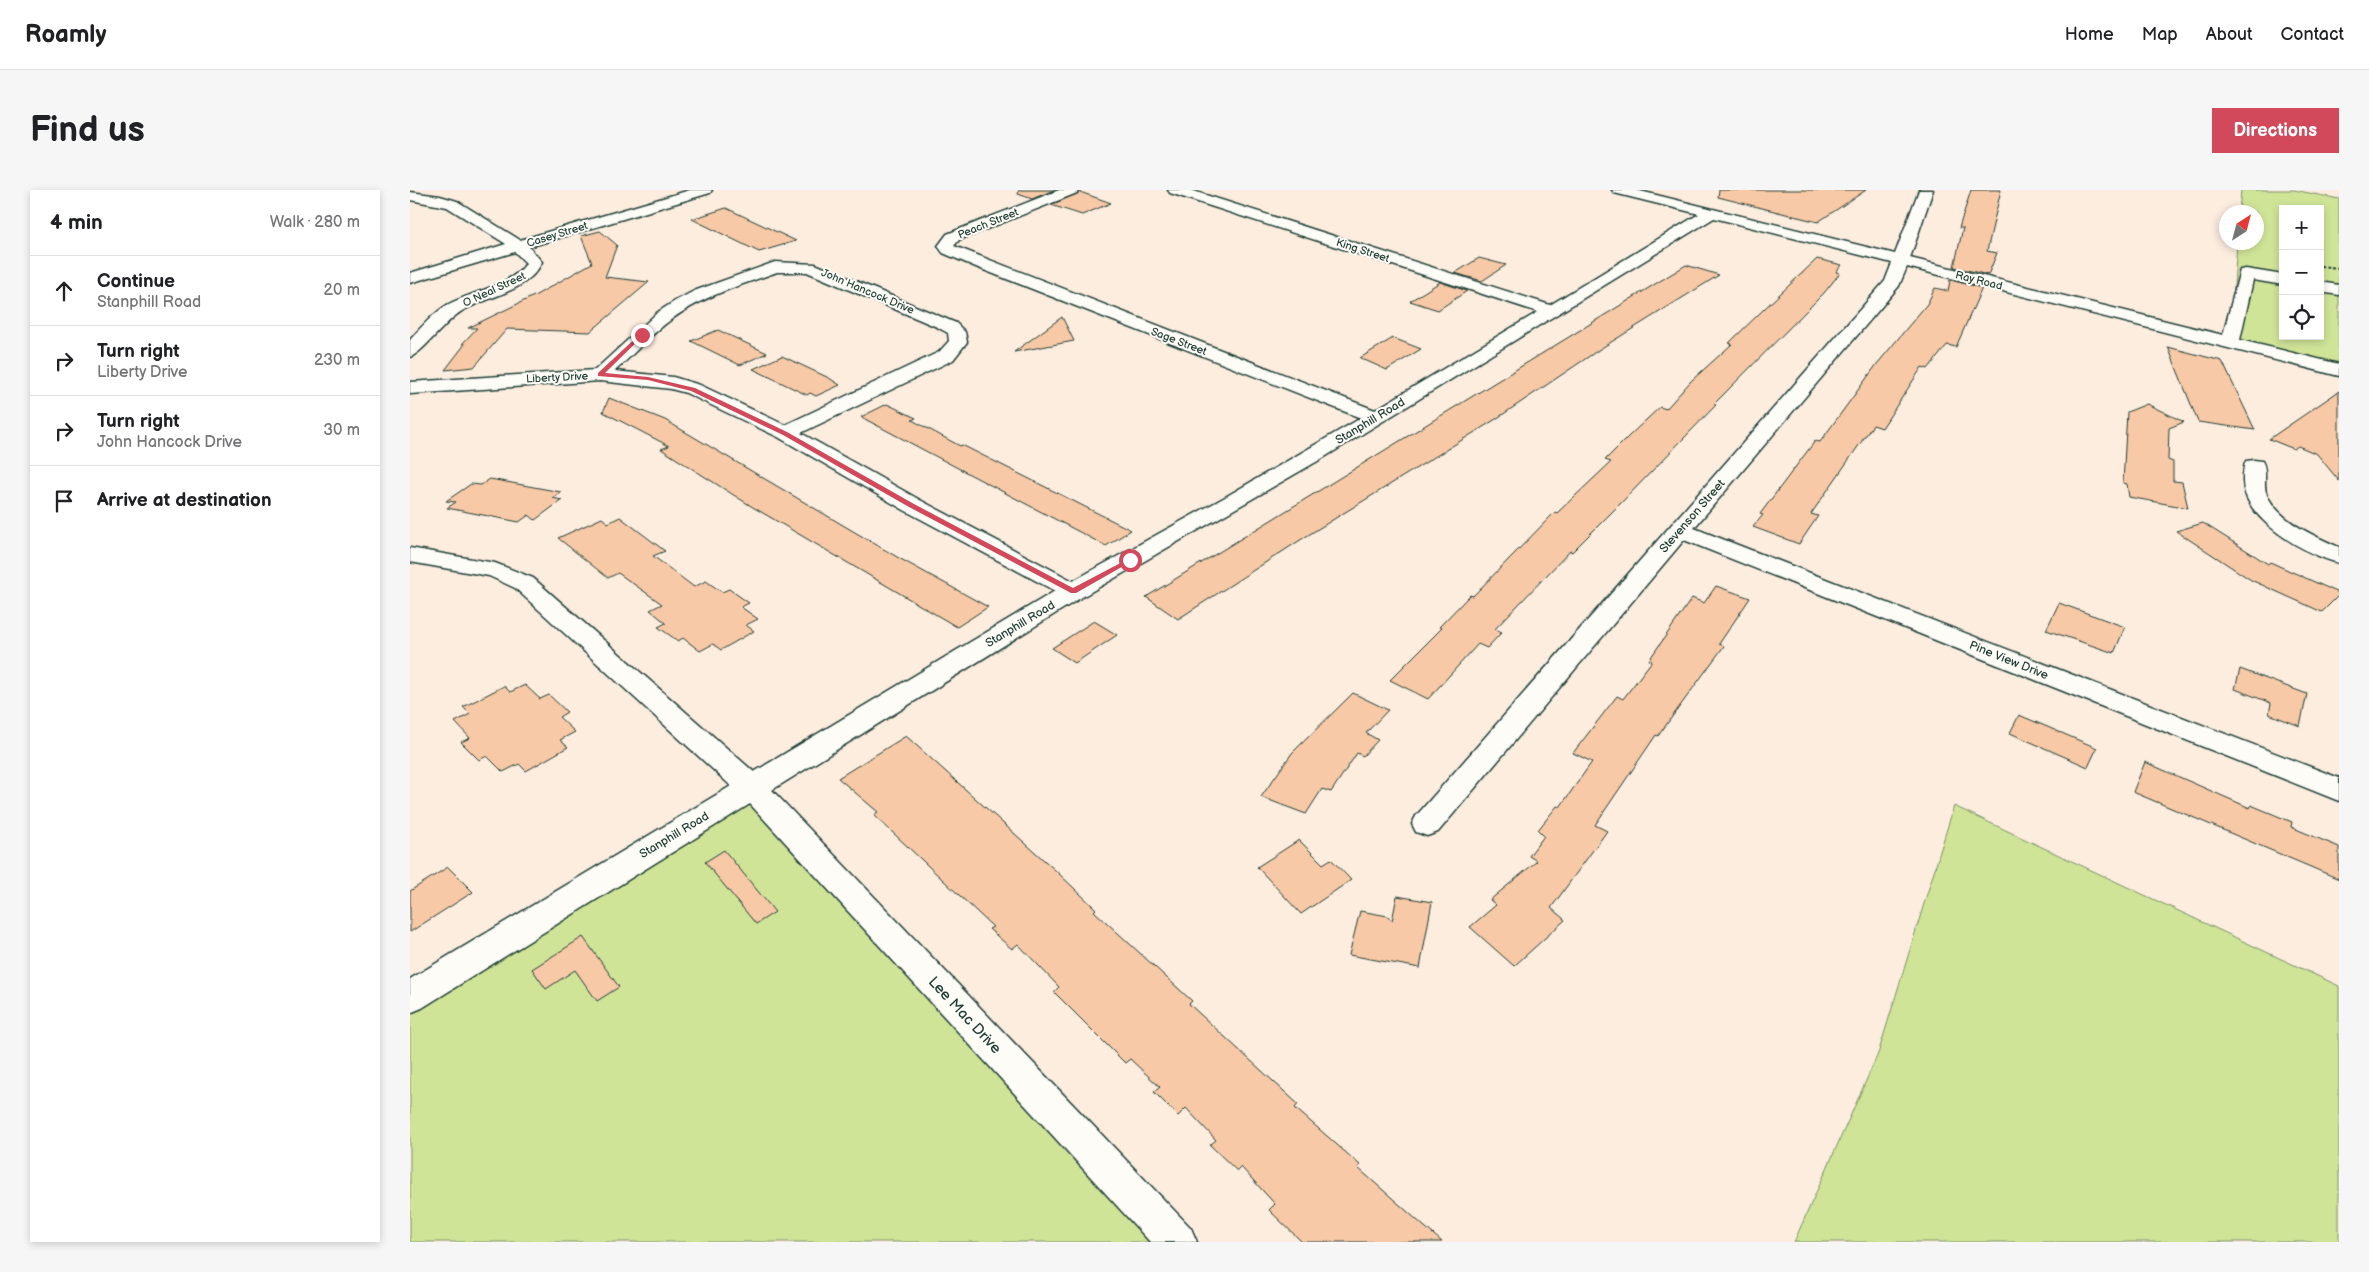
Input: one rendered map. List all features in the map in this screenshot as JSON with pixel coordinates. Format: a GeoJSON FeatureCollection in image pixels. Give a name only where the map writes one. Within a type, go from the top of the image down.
{"type":"FeatureCollection","features":[{"type":"Feature","properties":{"kind":"street","name":"Casey Street"},"geometry":{"type":"LineString","coordinates":[[410,278],[705,190]]}},
{"type":"Feature","properties":{"kind":"street","name":"Peach Street"},"geometry":{"type":"LineString","coordinates":[[982,264],[949,250],[946,246],[948,241],[1072,190]]}},
{"type":"Feature","properties":{"kind":"street","name":"King Street"},"geometry":{"type":"LineString","coordinates":[[1175,190],[1552,311]]}},
{"type":"Feature","properties":{"kind":"street","name":"Ray Road"},"geometry":{"type":"LineString","coordinates":[[1618,190],[2339,370]]}},
{"type":"Feature","properties":{"kind":"street","name":"Stevenson Street"},"geometry":{"type":"LineString","coordinates":[[1427,824],[1893,282],[1926,190]]}},
{"type":"Feature","properties":{"kind":"street","name":"O Neal Street"},"geometry":{"type":"LineString","coordinates":[[410,196],[440,200],[452,204],[520,246],[533,258],[534,262],[532,270],[521,278],[456,307],[434,324],[410,351]]}},
{"type":"Feature","properties":{"kind":"street","name":"Stanphill Road"},"geometry":{"type":"LineString","coordinates":[[410,997],[1073,591],[1376,417],[1712,214]]}},
{"type":"Feature","properties":{"kind":"street","name":"Sage Street"},"geometry":{"type":"LineString","coordinates":[[982,264],[1376,417]]}},
{"type":"Feature","properties":{"kind":"street","name":"John Hancock Drive"},"geometry":{"type":"LineString","coordinates":[[600,375],[659,320],[681,305],[700,295],[761,271],[784,266],[809,267],[943,323],[953,328],[959,334],[958,342],[946,356],[785,433]]}},
{"type":"Feature","properties":{"kind":"street"},"geometry":{"type":"LineString","coordinates":[[2230,343],[2246,274],[2279,279]]}},
{"type":"Feature","properties":{"kind":"street"},"geometry":{"type":"LineString","coordinates":[[2324,288],[2339,290]]}},
{"type":"Feature","properties":{"kind":"street","name":"Liberty Drive"},"geometry":{"type":"LineString","coordinates":[[410,388],[600,375],[648,379],[686,387],[785,433],[912,505],[1073,591]]}},
{"type":"Feature","properties":{"kind":"street"},"geometry":{"type":"LineString","coordinates":[[2254,466],[2254,490],[2260,503],[2272,516],[2290,530],[2339,556]]}},
{"type":"Feature","properties":{"kind":"street","name":"Pine View Drive"},"geometry":{"type":"LineString","coordinates":[[1679,530],[2339,790]]}},
{"type":"Feature","properties":{"kind":"street","name":"Lee Mac Drive"},"geometry":{"type":"LineString","coordinates":[[410,555],[495,570],[524,583],[752,787],[1177,1242]]}},
{"type":"Feature","properties":{"kind":"path"},"geometry":{"type":"LineString","coordinates":[[2324,266],[2339,268]]}},
{"type":"Feature","properties":{"kind":"green space"},"geometry":{"type":"Polygon","coordinates":[[[2241,190],[2294,190],[2339,199],[2339,370],[2230,343],[2237,250],[2264,250],[2264,205],[2240,205],[2241,190]]]}},
{"type":"Feature","properties":{"kind":"green space"},"geometry":{"type":"Polygon","coordinates":[[[752,787],[1177,1242],[410,1242],[410,999],[752,787]]]}},
{"type":"Feature","properties":{"kind":"green space"},"geometry":{"type":"Polygon","coordinates":[[[1954,806],[2339,986],[2339,1242],[1794,1242],[1878,1054],[1954,806]]]}},
{"type":"Feature","properties":{"kind":"building"},"geometry":{"type":"Polygon","coordinates":[[[1019,190],[1054,190],[1032,199],[1018,194],[1019,190]]]}},
{"type":"Feature","properties":{"kind":"building"},"geometry":{"type":"Polygon","coordinates":[[[1719,190],[1866,190],[1818,222],[1718,197],[1719,190]]]}},
{"type":"Feature","properties":{"kind":"building"},"geometry":{"type":"Polygon","coordinates":[[[1971,190],[2001,190],[1987,251],[1997,253],[1988,275],[1954,267],[1963,228],[1959,228],[1971,190]]]}},
{"type":"Feature","properties":{"kind":"building"},"geometry":{"type":"Polygon","coordinates":[[[1080,192],[1111,203],[1082,215],[1051,205],[1080,192]]]}},
{"type":"Feature","properties":{"kind":"building"},"geometry":{"type":"Polygon","coordinates":[[[726,208],[796,241],[759,252],[692,219],[726,208]]]}},
{"type":"Feature","properties":{"kind":"building"},"geometry":{"type":"Polygon","coordinates":[[[600,231],[617,245],[605,277],[649,282],[590,332],[507,329],[474,367],[445,370],[465,344],[462,344],[477,328],[468,328],[538,294],[592,263],[581,236],[600,231]]]}},
{"type":"Feature","properties":{"kind":"building"},"geometry":{"type":"Polygon","coordinates":[[[1479,258],[1506,265],[1482,281],[1455,273],[1479,258]]]}},
{"type":"Feature","properties":{"kind":"building"},"geometry":{"type":"Polygon","coordinates":[[[1817,259],[1842,265],[1836,272],[1840,273],[1824,293],[1714,404],[1716,405],[1622,502],[1572,552],[1570,551],[1495,629],[1502,632],[1487,648],[1478,644],[1428,699],[1390,680],[1442,628],[1439,627],[1470,595],[1473,596],[1555,512],[1557,513],[1611,462],[1605,460],[1631,434],[1660,407],[1666,409],[1691,381],[1732,344],[1729,343],[1817,259]]]}},
{"type":"Feature","properties":{"kind":"building"},"geometry":{"type":"Polygon","coordinates":[[[1686,265],[1719,275],[1600,349],[1496,419],[1305,537],[1178,619],[1146,597],[1686,265]]]}},
{"type":"Feature","properties":{"kind":"building"},"geometry":{"type":"Polygon","coordinates":[[[1950,280],[1982,288],[1956,347],[1947,345],[1928,369],[1922,367],[1882,428],[1873,425],[1811,514],[1818,516],[1799,544],[1753,527],[1763,515],[1760,514],[1815,441],[1820,442],[1877,364],[1927,304],[1935,288],[1948,291],[1950,280]]]}},
{"type":"Feature","properties":{"kind":"building"},"geometry":{"type":"Polygon","coordinates":[[[1440,282],[1467,291],[1438,310],[1410,301],[1440,282]]]}},
{"type":"Feature","properties":{"kind":"building"},"geometry":{"type":"Polygon","coordinates":[[[1062,317],[1074,341],[1014,352],[1062,317]]]}},
{"type":"Feature","properties":{"kind":"building"},"geometry":{"type":"Polygon","coordinates":[[[718,330],[767,353],[740,365],[691,341],[718,330]]]}},
{"type":"Feature","properties":{"kind":"building"},"geometry":{"type":"Polygon","coordinates":[[[1393,338],[1421,349],[1387,370],[1360,358],[1393,338]]]}},
{"type":"Feature","properties":{"kind":"building"},"geometry":{"type":"Polygon","coordinates":[[[2168,347],[2222,361],[2255,430],[2198,422],[2168,347]]]}},
{"type":"Feature","properties":{"kind":"building"},"geometry":{"type":"Polygon","coordinates":[[[782,356],[840,385],[816,396],[810,393],[807,395],[753,369],[782,356]]]}},
{"type":"Feature","properties":{"kind":"building"},"geometry":{"type":"Polygon","coordinates":[[[2339,391],[2339,481],[2317,454],[2298,446],[2294,449],[2269,439],[2339,391]]]}},
{"type":"Feature","properties":{"kind":"building"},"geometry":{"type":"Polygon","coordinates":[[[609,398],[665,420],[897,557],[988,607],[957,627],[751,506],[661,449],[669,446],[603,412],[609,398]]]}},
{"type":"Feature","properties":{"kind":"building"},"geometry":{"type":"Polygon","coordinates":[[[887,404],[916,418],[912,420],[960,446],[962,445],[1131,530],[1106,546],[861,417],[887,404]]]}},
{"type":"Feature","properties":{"kind":"building"},"geometry":{"type":"Polygon","coordinates":[[[2147,404],[2184,422],[2169,428],[2168,460],[2173,462],[2173,481],[2182,482],[2188,508],[2129,497],[2127,484],[2123,483],[2127,412],[2147,404]]]}},
{"type":"Feature","properties":{"kind":"building"},"geometry":{"type":"Polygon","coordinates":[[[490,479],[561,492],[552,498],[562,500],[535,520],[529,515],[519,522],[447,508],[456,502],[446,501],[471,484],[481,485],[490,479]]]}},
{"type":"Feature","properties":{"kind":"building"},"geometry":{"type":"Polygon","coordinates":[[[620,517],[665,551],[653,556],[694,587],[706,581],[722,592],[729,589],[749,603],[741,607],[758,619],[746,625],[754,631],[721,650],[713,644],[700,651],[683,638],[678,641],[658,627],[666,623],[650,610],[662,604],[618,573],[608,578],[558,538],[602,518],[608,523],[620,517]]]}},
{"type":"Feature","properties":{"kind":"building"},"geometry":{"type":"Polygon","coordinates":[[[2203,523],[2268,564],[2270,562],[2339,593],[2339,595],[2322,612],[2251,580],[2176,531],[2203,523]]]}},
{"type":"Feature","properties":{"kind":"building"},"geometry":{"type":"Polygon","coordinates":[[[1716,586],[1750,598],[1719,644],[1724,646],[1658,736],[1656,735],[1595,825],[1607,831],[1551,908],[1565,920],[1514,966],[1470,927],[1496,905],[1490,900],[1537,861],[1529,856],[1544,836],[1538,830],[1557,806],[1560,807],[1592,762],[1573,753],[1617,696],[1623,699],[1652,661],[1649,660],[1692,598],[1704,603],[1716,586]]]}},
{"type":"Feature","properties":{"kind":"building"},"geometry":{"type":"Polygon","coordinates":[[[2059,603],[2125,627],[2114,653],[2046,630],[2059,603]]]}},
{"type":"Feature","properties":{"kind":"building"},"geometry":{"type":"Polygon","coordinates":[[[1094,621],[1117,635],[1075,663],[1052,648],[1094,621]]]}},
{"type":"Feature","properties":{"kind":"building"},"geometry":{"type":"Polygon","coordinates":[[[2240,669],[2307,694],[2300,726],[2269,714],[2271,703],[2235,689],[2240,669]]]}},
{"type":"Feature","properties":{"kind":"building"},"geometry":{"type":"Polygon","coordinates":[[[525,685],[540,699],[549,695],[567,712],[559,717],[575,732],[560,740],[568,747],[526,771],[519,764],[503,772],[487,756],[479,760],[461,742],[470,738],[455,722],[470,714],[463,707],[504,686],[510,692],[525,685]]]}},
{"type":"Feature","properties":{"kind":"building"},"geometry":{"type":"Polygon","coordinates":[[[1353,693],[1388,710],[1366,733],[1378,740],[1363,756],[1357,753],[1331,792],[1322,789],[1306,814],[1261,797],[1292,753],[1353,693]]]}},
{"type":"Feature","properties":{"kind":"building"},"geometry":{"type":"Polygon","coordinates":[[[2019,715],[2097,748],[2088,767],[2010,733],[2019,715]]]}},
{"type":"Feature","properties":{"kind":"building"},"geometry":{"type":"Polygon","coordinates":[[[906,736],[1055,870],[1096,909],[1094,911],[1192,1001],[1189,1004],[1298,1104],[1295,1108],[1360,1165],[1358,1168],[1442,1242],[1302,1242],[1269,1210],[1275,1204],[1241,1167],[1237,1171],[1210,1145],[1216,1140],[1186,1108],[1178,1116],[1154,1092],[1160,1087],[1130,1059],[1125,1063],[1054,992],[1059,987],[1018,944],[1012,949],[989,929],[993,927],[874,815],[878,812],[838,778],[906,736]]]}},
{"type":"Feature","properties":{"kind":"building"},"geometry":{"type":"Polygon","coordinates":[[[2145,762],[2250,808],[2251,805],[2292,822],[2291,827],[2339,847],[2339,879],[2133,792],[2145,762]]]}},
{"type":"Feature","properties":{"kind":"building"},"geometry":{"type":"Polygon","coordinates":[[[1299,840],[1323,864],[1331,859],[1351,880],[1301,914],[1257,867],[1299,840]]]}},
{"type":"Feature","properties":{"kind":"building"},"geometry":{"type":"Polygon","coordinates":[[[724,850],[775,912],[756,924],[705,862],[724,850]]]}},
{"type":"Feature","properties":{"kind":"building"},"geometry":{"type":"Polygon","coordinates":[[[448,867],[473,892],[410,932],[410,891],[448,867]]]}},
{"type":"Feature","properties":{"kind":"building"},"geometry":{"type":"Polygon","coordinates":[[[1397,896],[1432,902],[1420,968],[1349,955],[1360,911],[1388,916],[1392,921],[1397,896]]]}},
{"type":"Feature","properties":{"kind":"building"},"geometry":{"type":"Polygon","coordinates":[[[583,937],[619,987],[597,1001],[575,970],[546,989],[532,969],[583,937]]]}},
{"type":"Feature","properties":{"kind":"route"},"geometry":{"type":"LineString","coordinates":[[642,335],[600,375],[648,379],[673,383],[693,389],[785,433],[986,546],[1073,591],[1130,560]]}}]}
